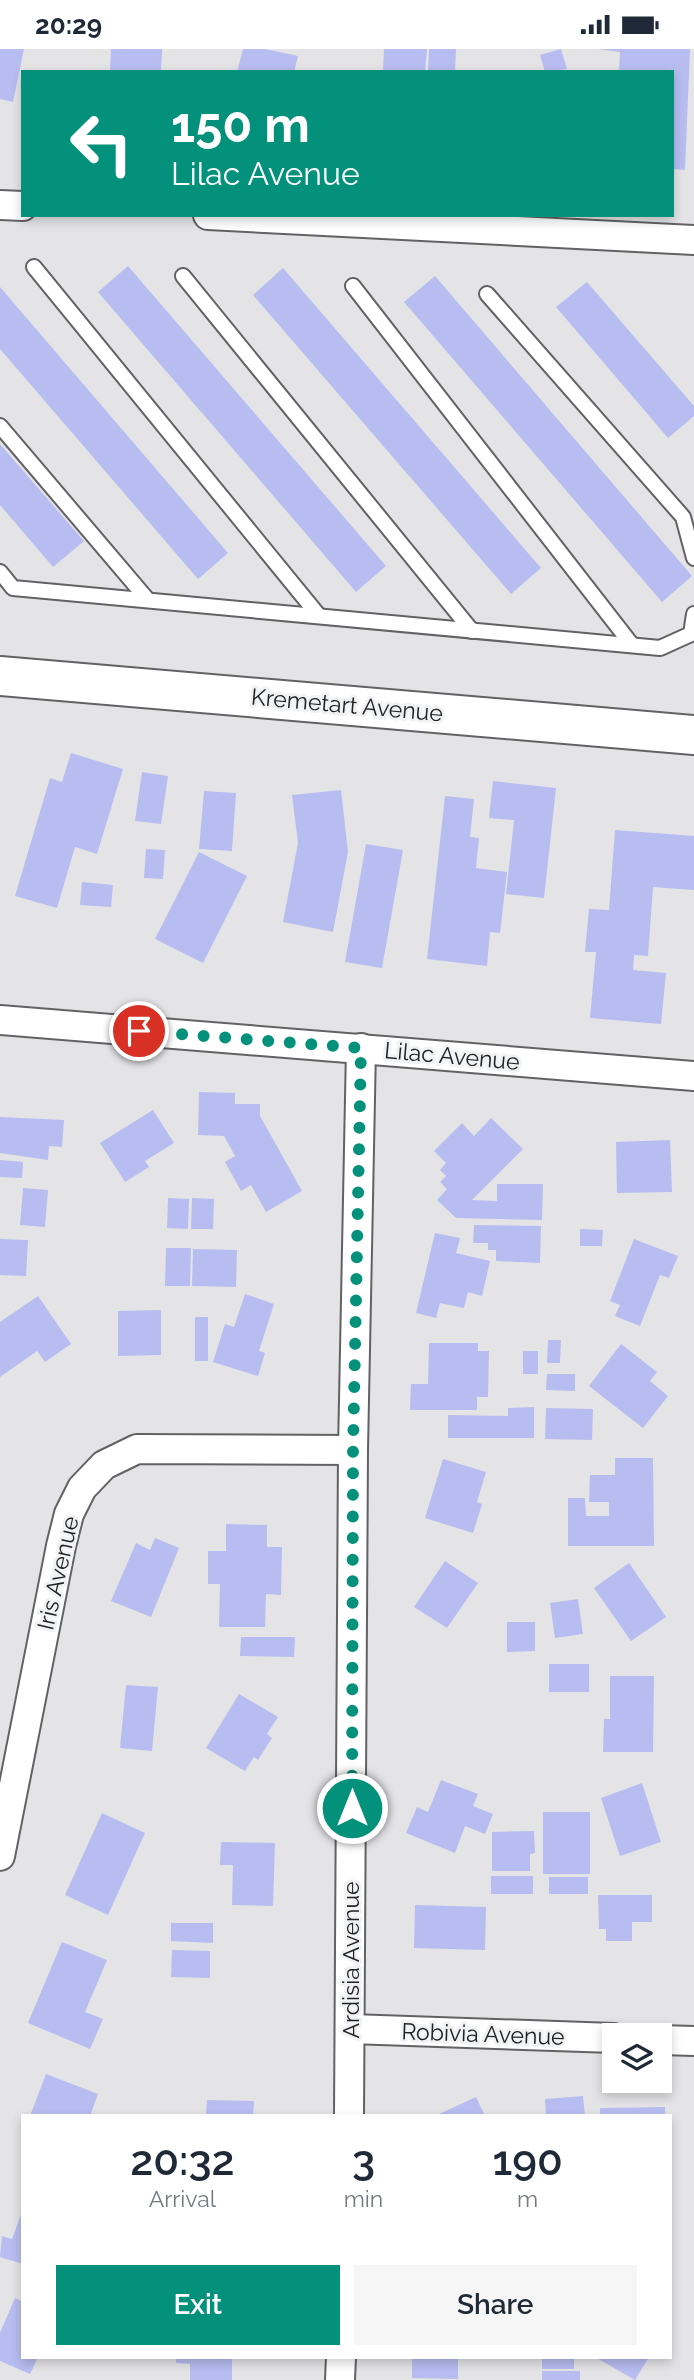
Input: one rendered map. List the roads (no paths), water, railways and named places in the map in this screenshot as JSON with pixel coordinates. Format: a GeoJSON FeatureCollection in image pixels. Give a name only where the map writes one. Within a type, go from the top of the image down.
{"type":"FeatureCollection","features":[{"type":"Feature","properties":{"kind":"street"},"geometry":{"type":"LineString","coordinates":[[0,205],[21,206]]}},
{"type":"Feature","properties":{"kind":"street"},"geometry":{"type":"LineString","coordinates":[[247,217],[694,240]]}},
{"type":"Feature","properties":{"kind":"street","name":"Kremetart Avenue"},"geometry":{"type":"LineString","coordinates":[[0,676],[694,735]]}},
{"type":"Feature","properties":{"kind":"street","name":"Lilac Avenue"},"geometry":{"type":"LineString","coordinates":[[0,1020],[694,1076]]}},
{"type":"Feature","properties":{"kind":"street","name":"Ardisia Avenue"},"geometry":{"type":"LineString","coordinates":[[349,2114],[353,1450],[361,1048]]}},
{"type":"Feature","properties":{"kind":"street","name":"Iris Avenue"},"geometry":{"type":"LineString","coordinates":[[0,1856],[61,1546],[69,1514],[82,1488],[104,1465],[137,1449],[353,1450]]}},
{"type":"Feature","properties":{"kind":"street","name":"Robivia Avenue"},"geometry":{"type":"LineString","coordinates":[[351,2029],[602,2038]]}},
{"type":"Feature","properties":{"kind":"street"},"geometry":{"type":"LineString","coordinates":[[672,2040],[694,2041]]}},
{"type":"Feature","properties":{"kind":"street"},"geometry":{"type":"LineString","coordinates":[[340,2380],[341,2359]]}},
{"type":"Feature","properties":{"kind":"lane"},"geometry":{"type":"LineString","coordinates":[[34,267],[319,616]]}},
{"type":"Feature","properties":{"kind":"lane"},"geometry":{"type":"LineString","coordinates":[[183,276],[472,631]]}},
{"type":"Feature","properties":{"kind":"lane"},"geometry":{"type":"LineString","coordinates":[[353,286],[632,645]]}},
{"type":"Feature","properties":{"kind":"lane"},"geometry":{"type":"LineString","coordinates":[[487,294],[683,517],[694,558]]}},
{"type":"Feature","properties":{"kind":"lane"},"geometry":{"type":"LineString","coordinates":[[0,426],[147,599]]}},
{"type":"Feature","properties":{"kind":"lane"},"geometry":{"type":"LineString","coordinates":[[0,572],[13,588],[660,648],[691,634],[694,614]]}}]}
